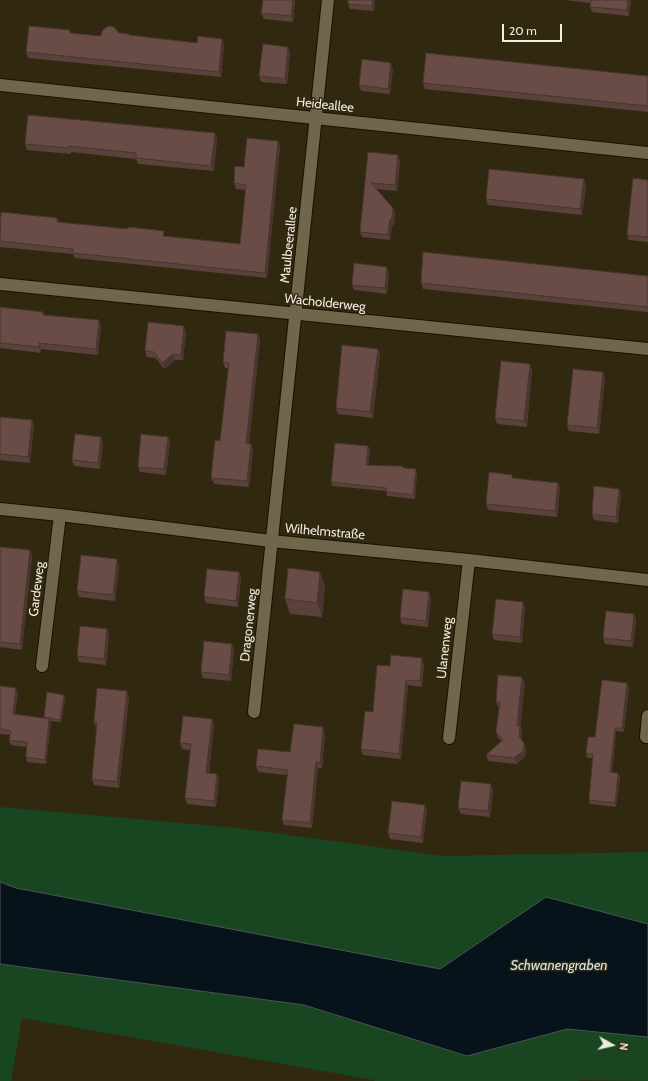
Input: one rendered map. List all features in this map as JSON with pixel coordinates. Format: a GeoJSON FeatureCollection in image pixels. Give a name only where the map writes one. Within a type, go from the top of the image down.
{"type":"FeatureCollection","features":[{"type":"Feature","properties":{"kind":"street","name":"Maulbeerallee"},"geometry":{"type":"LineString","coordinates":[[271,541],[328,0]]}},
{"type":"Feature","properties":{"kind":"street","name":"Heideallee"},"geometry":{"type":"LineString","coordinates":[[0,84],[648,153]]}},
{"type":"Feature","properties":{"kind":"street","name":"Wacholderweg"},"geometry":{"type":"LineString","coordinates":[[0,284],[648,349]]}},
{"type":"Feature","properties":{"kind":"street","name":"Wilhelmstraße"},"geometry":{"type":"LineString","coordinates":[[0,509],[271,541],[469,560],[648,580]]}},
{"type":"Feature","properties":{"kind":"street","name":"Gardeweg"},"geometry":{"type":"LineString","coordinates":[[42,666],[60,515]]}},
{"type":"Feature","properties":{"kind":"street","name":"Dragonerweg"},"geometry":{"type":"LineString","coordinates":[[254,712],[271,541]]}},
{"type":"Feature","properties":{"kind":"street","name":"Ulanenweg"},"geometry":{"type":"LineString","coordinates":[[450,738],[469,560]]}},
{"type":"Feature","properties":{"kind":"street"},"geometry":{"type":"LineString","coordinates":[[648,716],[646,737],[648,737]]}},
{"type":"Feature","properties":{"kind":"green space"},"geometry":{"type":"Polygon","coordinates":[[[0,807],[238,828],[442,856],[648,852],[648,924],[546,897],[440,969],[16,888],[0,882],[0,807]]]}},
{"type":"Feature","properties":{"kind":"green space"},"geometry":{"type":"Polygon","coordinates":[[[0,964],[304,1005],[467,1056],[567,1029],[648,1037],[648,1081],[375,1081],[22,1018],[11,1081],[0,1081],[0,964]]]}},
{"type":"Feature","properties":{"kind":"water","name":"Schwanengraben"},"geometry":{"type":"Polygon","coordinates":[[[0,882],[16,888],[440,969],[546,897],[648,924],[648,1037],[567,1029],[467,1056],[304,1005],[0,964],[0,882]]]}},
{"type":"Feature","properties":{"kind":"building"},"geometry":{"type":"Polygon","coordinates":[[[263,0],[293,0],[291,16],[261,13],[263,0]]]}},
{"type":"Feature","properties":{"kind":"building"},"geometry":{"type":"Polygon","coordinates":[[[348,0],[373,0],[372,6],[348,4],[348,0]]]}},
{"type":"Feature","properties":{"kind":"building"},"geometry":{"type":"Polygon","coordinates":[[[591,0],[628,0],[627,10],[590,7],[591,0]]]}},
{"type":"Feature","properties":{"kind":"building"},"geometry":{"type":"Polygon","coordinates":[[[29,26],[70,30],[70,33],[101,36],[102,31],[108,26],[114,27],[119,33],[129,35],[197,43],[198,36],[222,39],[219,72],[26,52],[29,26]]]}},
{"type":"Feature","properties":{"kind":"building"},"geometry":{"type":"Polygon","coordinates":[[[263,44],[288,47],[285,79],[259,76],[263,44]]]}},
{"type":"Feature","properties":{"kind":"building"},"geometry":{"type":"Polygon","coordinates":[[[426,53],[648,76],[648,106],[423,83],[426,53]]]}},
{"type":"Feature","properties":{"kind":"building"},"geometry":{"type":"Polygon","coordinates":[[[362,59],[391,63],[388,89],[359,85],[362,59]]]}},
{"type":"Feature","properties":{"kind":"building"},"geometry":{"type":"Polygon","coordinates":[[[28,115],[215,133],[211,166],[136,158],[136,153],[69,146],[69,148],[25,144],[28,115]]]}},
{"type":"Feature","properties":{"kind":"building"},"geometry":{"type":"Polygon","coordinates":[[[247,138],[278,141],[265,273],[73,253],[73,249],[0,241],[1,212],[57,218],[57,222],[164,231],[163,236],[240,244],[246,185],[234,183],[235,166],[244,167],[247,138]]]}},
{"type":"Feature","properties":{"kind":"building"},"geometry":{"type":"Polygon","coordinates":[[[368,152],[398,155],[395,185],[371,183],[393,208],[388,235],[360,232],[368,152]]]}},
{"type":"Feature","properties":{"kind":"building"},"geometry":{"type":"Polygon","coordinates":[[[489,169],[584,179],[580,209],[486,199],[489,169]]]}},
{"type":"Feature","properties":{"kind":"building"},"geometry":{"type":"Polygon","coordinates":[[[633,178],[648,180],[648,237],[627,235],[633,178]]]}},
{"type":"Feature","properties":{"kind":"building"},"geometry":{"type":"Polygon","coordinates":[[[423,252],[648,276],[648,307],[421,283],[423,252]]]}},
{"type":"Feature","properties":{"kind":"building"},"geometry":{"type":"Polygon","coordinates":[[[354,263],[387,267],[385,288],[352,285],[354,263]]]}},
{"type":"Feature","properties":{"kind":"building"},"geometry":{"type":"Polygon","coordinates":[[[0,307],[43,312],[43,315],[99,320],[96,349],[39,343],[39,347],[0,343],[0,307]]]}},
{"type":"Feature","properties":{"kind":"building"},"geometry":{"type":"Polygon","coordinates":[[[148,322],[184,326],[181,355],[173,354],[162,363],[154,352],[145,351],[148,322]]]}},
{"type":"Feature","properties":{"kind":"building"},"geometry":{"type":"Polygon","coordinates":[[[226,331],[258,334],[246,444],[251,444],[247,481],[211,478],[215,440],[220,441],[229,363],[223,362],[226,331]]]}},
{"type":"Feature","properties":{"kind":"building"},"geometry":{"type":"Polygon","coordinates":[[[342,345],[378,349],[370,412],[336,408],[342,345]]]}},
{"type":"Feature","properties":{"kind":"building"},"geometry":{"type":"Polygon","coordinates":[[[501,361],[530,364],[524,421],[495,418],[501,361]]]}},
{"type":"Feature","properties":{"kind":"building"},"geometry":{"type":"Polygon","coordinates":[[[573,369],[603,372],[597,428],[567,425],[573,369]]]}},
{"type":"Feature","properties":{"kind":"building"},"geometry":{"type":"Polygon","coordinates":[[[0,417],[32,420],[28,457],[0,454],[0,417]]]}},
{"type":"Feature","properties":{"kind":"building"},"geometry":{"type":"Polygon","coordinates":[[[75,434],[101,437],[98,463],[72,460],[75,434]]]}},
{"type":"Feature","properties":{"kind":"building"},"geometry":{"type":"Polygon","coordinates":[[[141,434],[168,437],[164,469],[138,467],[141,434]]]}},
{"type":"Feature","properties":{"kind":"building"},"geometry":{"type":"Polygon","coordinates":[[[335,443],[368,446],[366,465],[401,466],[404,468],[416,469],[413,495],[386,492],[386,488],[331,482],[335,443]]]}},
{"type":"Feature","properties":{"kind":"building"},"geometry":{"type":"Polygon","coordinates":[[[489,472],[512,475],[512,478],[558,483],[555,511],[486,504],[489,472]]]}},
{"type":"Feature","properties":{"kind":"building"},"geometry":{"type":"Polygon","coordinates":[[[594,486],[619,489],[616,517],[592,514],[594,486]]]}},
{"type":"Feature","properties":{"kind":"building"},"geometry":{"type":"Polygon","coordinates":[[[0,547],[30,550],[20,644],[0,642],[0,547]]]}},
{"type":"Feature","properties":{"kind":"building"},"geometry":{"type":"Polygon","coordinates":[[[81,555],[117,559],[113,595],[77,591],[81,555]]]}},
{"type":"Feature","properties":{"kind":"building"},"geometry":{"type":"Polygon","coordinates":[[[288,568],[320,572],[317,603],[285,599],[288,568]]]}},
{"type":"Feature","properties":{"kind":"building"},"geometry":{"type":"Polygon","coordinates":[[[207,569],[239,572],[236,601],[204,597],[207,569]]]}},
{"type":"Feature","properties":{"kind":"building"},"geometry":{"type":"Polygon","coordinates":[[[403,589],[429,592],[426,621],[400,618],[403,589]]]}},
{"type":"Feature","properties":{"kind":"building"},"geometry":{"type":"Polygon","coordinates":[[[496,599],[523,602],[520,637],[492,634],[496,599]]]}},
{"type":"Feature","properties":{"kind":"building"},"geometry":{"type":"Polygon","coordinates":[[[606,611],[634,614],[631,641],[603,638],[606,611]]]}},
{"type":"Feature","properties":{"kind":"building"},"geometry":{"type":"Polygon","coordinates":[[[80,626],[107,629],[104,659],[77,656],[80,626]]]}},
{"type":"Feature","properties":{"kind":"building"},"geometry":{"type":"Polygon","coordinates":[[[204,641],[232,644],[229,675],[201,672],[204,641]]]}},
{"type":"Feature","properties":{"kind":"building"},"geometry":{"type":"Polygon","coordinates":[[[391,655],[422,658],[420,681],[406,680],[399,754],[361,749],[365,711],[373,712],[377,665],[390,666],[391,655]]]}},
{"type":"Feature","properties":{"kind":"building"},"geometry":{"type":"Polygon","coordinates":[[[498,675],[522,677],[517,726],[520,726],[519,737],[524,743],[523,751],[514,758],[486,755],[503,740],[496,732],[500,702],[496,701],[498,675]]]}},
{"type":"Feature","properties":{"kind":"building"},"geometry":{"type":"Polygon","coordinates":[[[602,680],[627,683],[622,728],[615,728],[610,772],[618,773],[615,803],[589,800],[593,754],[586,754],[588,737],[595,737],[602,680]]]}},
{"type":"Feature","properties":{"kind":"building"},"geometry":{"type":"Polygon","coordinates":[[[0,686],[16,688],[13,714],[49,719],[45,760],[26,757],[27,742],[9,740],[11,731],[0,729],[0,686]]]}},
{"type":"Feature","properties":{"kind":"building"},"geometry":{"type":"Polygon","coordinates":[[[97,688],[127,691],[117,782],[92,779],[97,722],[94,722],[97,688]]]}},
{"type":"Feature","properties":{"kind":"building"},"geometry":{"type":"Polygon","coordinates":[[[47,692],[64,695],[60,720],[44,717],[47,692]]]}},
{"type":"Feature","properties":{"kind":"building"},"geometry":{"type":"Polygon","coordinates":[[[183,716],[212,719],[206,773],[217,774],[214,801],[185,798],[191,744],[180,743],[183,716]]]}},
{"type":"Feature","properties":{"kind":"building"},"geometry":{"type":"Polygon","coordinates":[[[294,724],[323,727],[320,763],[316,762],[310,823],[282,820],[288,770],[256,766],[258,749],[290,752],[294,724]]]}},
{"type":"Feature","properties":{"kind":"building"},"geometry":{"type":"Polygon","coordinates":[[[461,781],[491,784],[488,811],[458,808],[461,781]]]}},
{"type":"Feature","properties":{"kind":"building"},"geometry":{"type":"Polygon","coordinates":[[[392,801],[425,805],[421,837],[388,833],[392,801]]]}}]}
